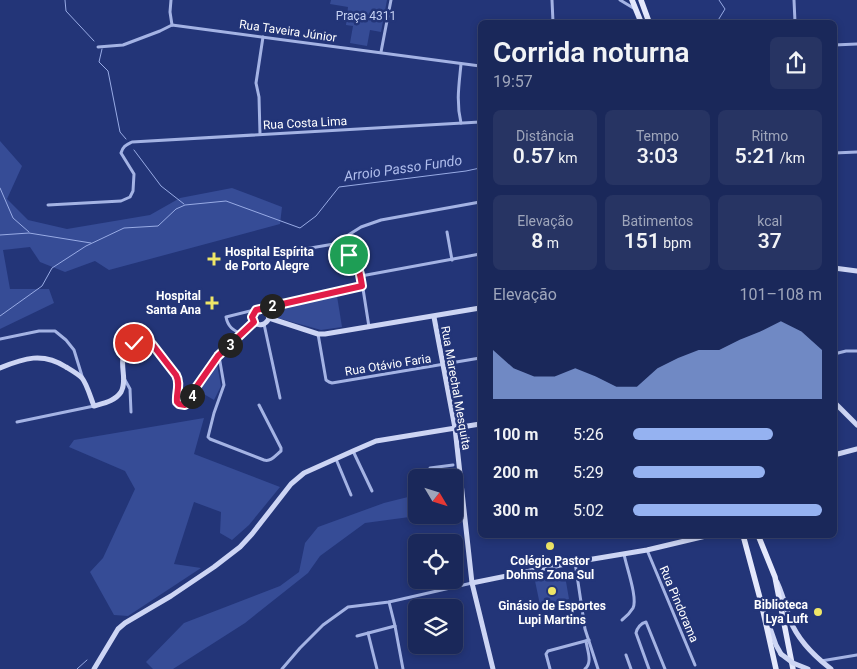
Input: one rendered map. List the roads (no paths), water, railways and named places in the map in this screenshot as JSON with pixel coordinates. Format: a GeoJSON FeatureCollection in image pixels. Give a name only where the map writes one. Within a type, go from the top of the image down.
{"type":"FeatureCollection","features":[{"type":"Feature","properties":{"kind":"main road"},"geometry":{"type":"LineString","coordinates":[[641,0],[648,20]]}},
{"type":"Feature","properties":{"kind":"main road"},"geometry":{"type":"LineString","coordinates":[[634,5],[639,6],[648,20]]}},
{"type":"Feature","properties":{"kind":"main road"},"geometry":{"type":"LineString","coordinates":[[634,5],[640,20]]}},
{"type":"Feature","properties":{"kind":"main road"},"geometry":{"type":"LineString","coordinates":[[744,538],[776,669]]}},
{"type":"Feature","properties":{"kind":"main road"},"geometry":{"type":"LineString","coordinates":[[759,538],[775,577],[793,669]]}},
{"type":"Feature","properties":{"kind":"street"},"geometry":{"type":"LineString","coordinates":[[98,47],[123,45],[172,25],[171,0]]}},
{"type":"Feature","properties":{"kind":"street"},"geometry":{"type":"LineString","coordinates":[[381,52],[392,0]]}},
{"type":"Feature","properties":{"kind":"street"},"geometry":{"type":"LineString","coordinates":[[552,0],[553,20]]}},
{"type":"Feature","properties":{"kind":"street"},"geometry":{"type":"LineString","coordinates":[[620,0],[634,5]]}},
{"type":"Feature","properties":{"kind":"street"},"geometry":{"type":"LineString","coordinates":[[624,0],[634,5]]}},
{"type":"Feature","properties":{"kind":"street"},"geometry":{"type":"LineString","coordinates":[[794,0],[795,20]]}},
{"type":"Feature","properties":{"kind":"street","name":"Rua Taveira Júnior"},"geometry":{"type":"LineString","coordinates":[[172,25],[478,66]]}},
{"type":"Feature","properties":{"kind":"street"},"geometry":{"type":"LineString","coordinates":[[260,134],[259,97],[256,83],[262,37]]}},
{"type":"Feature","properties":{"kind":"street"},"geometry":{"type":"LineString","coordinates":[[837,45],[857,44]]}},
{"type":"Feature","properties":{"kind":"street"},"geometry":{"type":"LineString","coordinates":[[461,64],[457,97],[461,123]]}},
{"type":"Feature","properties":{"kind":"street","name":"Rua Costa Lima"},"geometry":{"type":"LineString","coordinates":[[48,205],[121,201],[130,197],[133,191],[134,174],[121,153],[123,148],[132,142],[478,122]]}},
{"type":"Feature","properties":{"kind":"street"},"geometry":{"type":"LineString","coordinates":[[837,153],[857,152]]}},
{"type":"Feature","properties":{"kind":"street"},"geometry":{"type":"LineString","coordinates":[[293,251],[334,244],[361,227],[381,220],[478,202]]}},
{"type":"Feature","properties":{"kind":"street"},"geometry":{"type":"LineString","coordinates":[[447,232],[452,260]]}},
{"type":"Feature","properties":{"kind":"street"},"geometry":{"type":"LineString","coordinates":[[334,244],[339,250],[354,258],[357,263],[369,327]]}},
{"type":"Feature","properties":{"kind":"street"},"geometry":{"type":"LineString","coordinates":[[360,276],[478,254]]}},
{"type":"Feature","properties":{"kind":"street"},"geometry":{"type":"LineString","coordinates":[[837,270],[857,271]]}},
{"type":"Feature","properties":{"kind":"street"},"geometry":{"type":"LineString","coordinates":[[242,334],[230,328],[226,317],[362,286]]}},
{"type":"Feature","properties":{"kind":"street"},"geometry":{"type":"LineString","coordinates":[[269,318],[264,324],[258,325],[252,320],[252,314],[258,309],[264,309],[269,318],[318,334],[325,334],[478,308]]}},
{"type":"Feature","properties":{"kind":"street","name":"Rua Marechal Mesquita"},"geometry":{"type":"LineString","coordinates":[[434,317],[456,428],[472,583],[493,669]]}},
{"type":"Feature","properties":{"kind":"street"},"geometry":{"type":"LineString","coordinates":[[131,412],[130,390],[124,377],[122,365],[125,351],[130,346],[139,341],[152,344],[179,380],[177,402],[185,405],[218,356],[254,322]]}},
{"type":"Feature","properties":{"kind":"street"},"geometry":{"type":"LineString","coordinates":[[264,324],[280,398]]}},
{"type":"Feature","properties":{"kind":"street"},"geometry":{"type":"LineString","coordinates":[[0,339],[39,331],[55,331],[74,350],[82,378],[94,406]]}},
{"type":"Feature","properties":{"kind":"street","name":"Rua Otávio Faria"},"geometry":{"type":"LineString","coordinates":[[318,334],[326,380],[332,383],[478,358]]}},
{"type":"Feature","properties":{"kind":"street"},"geometry":{"type":"LineString","coordinates":[[837,353],[857,351]]}},
{"type":"Feature","properties":{"kind":"street"},"geometry":{"type":"LineString","coordinates":[[218,356],[224,385],[208,437],[264,460],[270,460],[281,448],[259,405]]}},
{"type":"Feature","properties":{"kind":"street"},"geometry":{"type":"LineString","coordinates":[[0,368],[27,358],[49,358],[58,361],[82,378]]}},
{"type":"Feature","properties":{"kind":"street"},"geometry":{"type":"LineString","coordinates":[[17,422],[94,406],[114,399],[120,394],[124,377]]}},
{"type":"Feature","properties":{"kind":"street"},"geometry":{"type":"LineString","coordinates":[[837,405],[857,425]]}},
{"type":"Feature","properties":{"kind":"street"},"geometry":{"type":"LineString","coordinates":[[94,669],[118,630],[125,623],[171,596],[240,547],[291,484],[304,473],[376,441],[478,424]]}},
{"type":"Feature","properties":{"kind":"street"},"geometry":{"type":"LineString","coordinates":[[837,454],[857,449]]}},
{"type":"Feature","properties":{"kind":"street"},"geometry":{"type":"LineString","coordinates":[[353,451],[372,491]]}},
{"type":"Feature","properties":{"kind":"street"},"geometry":{"type":"LineString","coordinates":[[336,458],[351,495]]}},
{"type":"Feature","properties":{"kind":"street"},"geometry":{"type":"LineString","coordinates":[[430,468],[453,465]]}},
{"type":"Feature","properties":{"kind":"street"},"geometry":{"type":"LineString","coordinates":[[282,669],[323,625],[348,607],[389,602],[472,583],[575,562],[647,550],[697,538]]}},
{"type":"Feature","properties":{"kind":"street","name":"Rua Pindorama"},"geometry":{"type":"LineString","coordinates":[[647,550],[695,665]]}},
{"type":"Feature","properties":{"kind":"street"},"geometry":{"type":"LineString","coordinates":[[622,620],[633,608],[634,601],[633,590],[623,554]]}},
{"type":"Feature","properties":{"kind":"street"},"geometry":{"type":"LineString","coordinates":[[575,562],[590,661],[586,669]]}},
{"type":"Feature","properties":{"kind":"street"},"geometry":{"type":"LineString","coordinates":[[775,577],[783,594],[791,621],[804,643],[820,661],[829,665],[857,655]]}},
{"type":"Feature","properties":{"kind":"street"},"geometry":{"type":"LineString","coordinates":[[389,602],[403,669]]}},
{"type":"Feature","properties":{"kind":"street"},"geometry":{"type":"LineString","coordinates":[[761,602],[781,654],[786,659],[808,669]]}},
{"type":"Feature","properties":{"kind":"street"},"geometry":{"type":"LineString","coordinates":[[649,669],[636,633],[640,626],[646,622],[665,669]]}},
{"type":"Feature","properties":{"kind":"street"},"geometry":{"type":"LineString","coordinates":[[357,636],[395,626]]}},
{"type":"Feature","properties":{"kind":"street"},"geometry":{"type":"LineString","coordinates":[[368,633],[377,669]]}},
{"type":"Feature","properties":{"kind":"street"},"geometry":{"type":"LineString","coordinates":[[550,669],[546,654],[548,651],[587,640]]}},
{"type":"Feature","properties":{"kind":"street"},"geometry":{"type":"LineString","coordinates":[[587,640],[598,669]]}},
{"type":"Feature","properties":{"kind":"street"},"geometry":{"type":"LineString","coordinates":[[626,655],[631,669]]}},
{"type":"Feature","properties":{"kind":"waterway"},"geometry":{"type":"LineString","coordinates":[[65,0],[66,11],[94,41]]}},
{"type":"Feature","properties":{"kind":"waterway","name":"Arroio Passo Fundo"},"geometry":{"type":"LineString","coordinates":[[718,20],[725,9],[719,0]]}},
{"type":"Feature","properties":{"kind":"waterway"},"geometry":{"type":"LineString","coordinates":[[102,49],[99,62],[108,71],[120,132],[126,139]]}},
{"type":"Feature","properties":{"kind":"waterway"},"geometry":{"type":"LineString","coordinates":[[134,150],[161,186],[184,204]]}},
{"type":"Feature","properties":{"kind":"waterway","name":"Arroio Passo Fundo"},"geometry":{"type":"LineString","coordinates":[[0,316],[42,286],[52,268],[86,246],[124,228],[158,226],[176,209],[185,205],[226,201],[300,228],[316,216],[339,187],[478,168]]}},
{"type":"Feature","properties":{"kind":"waterway"},"geometry":{"type":"LineString","coordinates":[[0,188],[13,218],[29,232]]}},
{"type":"Feature","properties":{"kind":"waterway"},"geometry":{"type":"LineString","coordinates":[[0,235],[29,233],[91,243]]}},
{"type":"Feature","properties":{"kind":"waterway"},"geometry":{"type":"LineString","coordinates":[[77,669],[87,660]]}},
{"type":"Feature","properties":{"kind":"place","name":"Hospital Espírita de Porto Alegre"},"geometry":{"type":"Point","coordinates":[214,259]}},
{"type":"Feature","properties":{"kind":"place","name":"Hospital Santa Ana"},"geometry":{"type":"Point","coordinates":[212,303]}},
{"type":"Feature","properties":{"kind":"place","name":"Colégio Pastor Dohms Zona Sul"},"geometry":{"type":"Point","coordinates":[550,546]}},
{"type":"Feature","properties":{"kind":"place","name":"Ginásio de Esportes Lupi Martins"},"geometry":{"type":"Point","coordinates":[552,591]}},
{"type":"Feature","properties":{"kind":"place","name":"Biblioteca Lya Luft"},"geometry":{"type":"Point","coordinates":[818,612]}},
{"type":"Feature","properties":{"kind":"park label","name":"Praça 4311"},"geometry":{"type":"Point","coordinates":[366,16]}}]}
